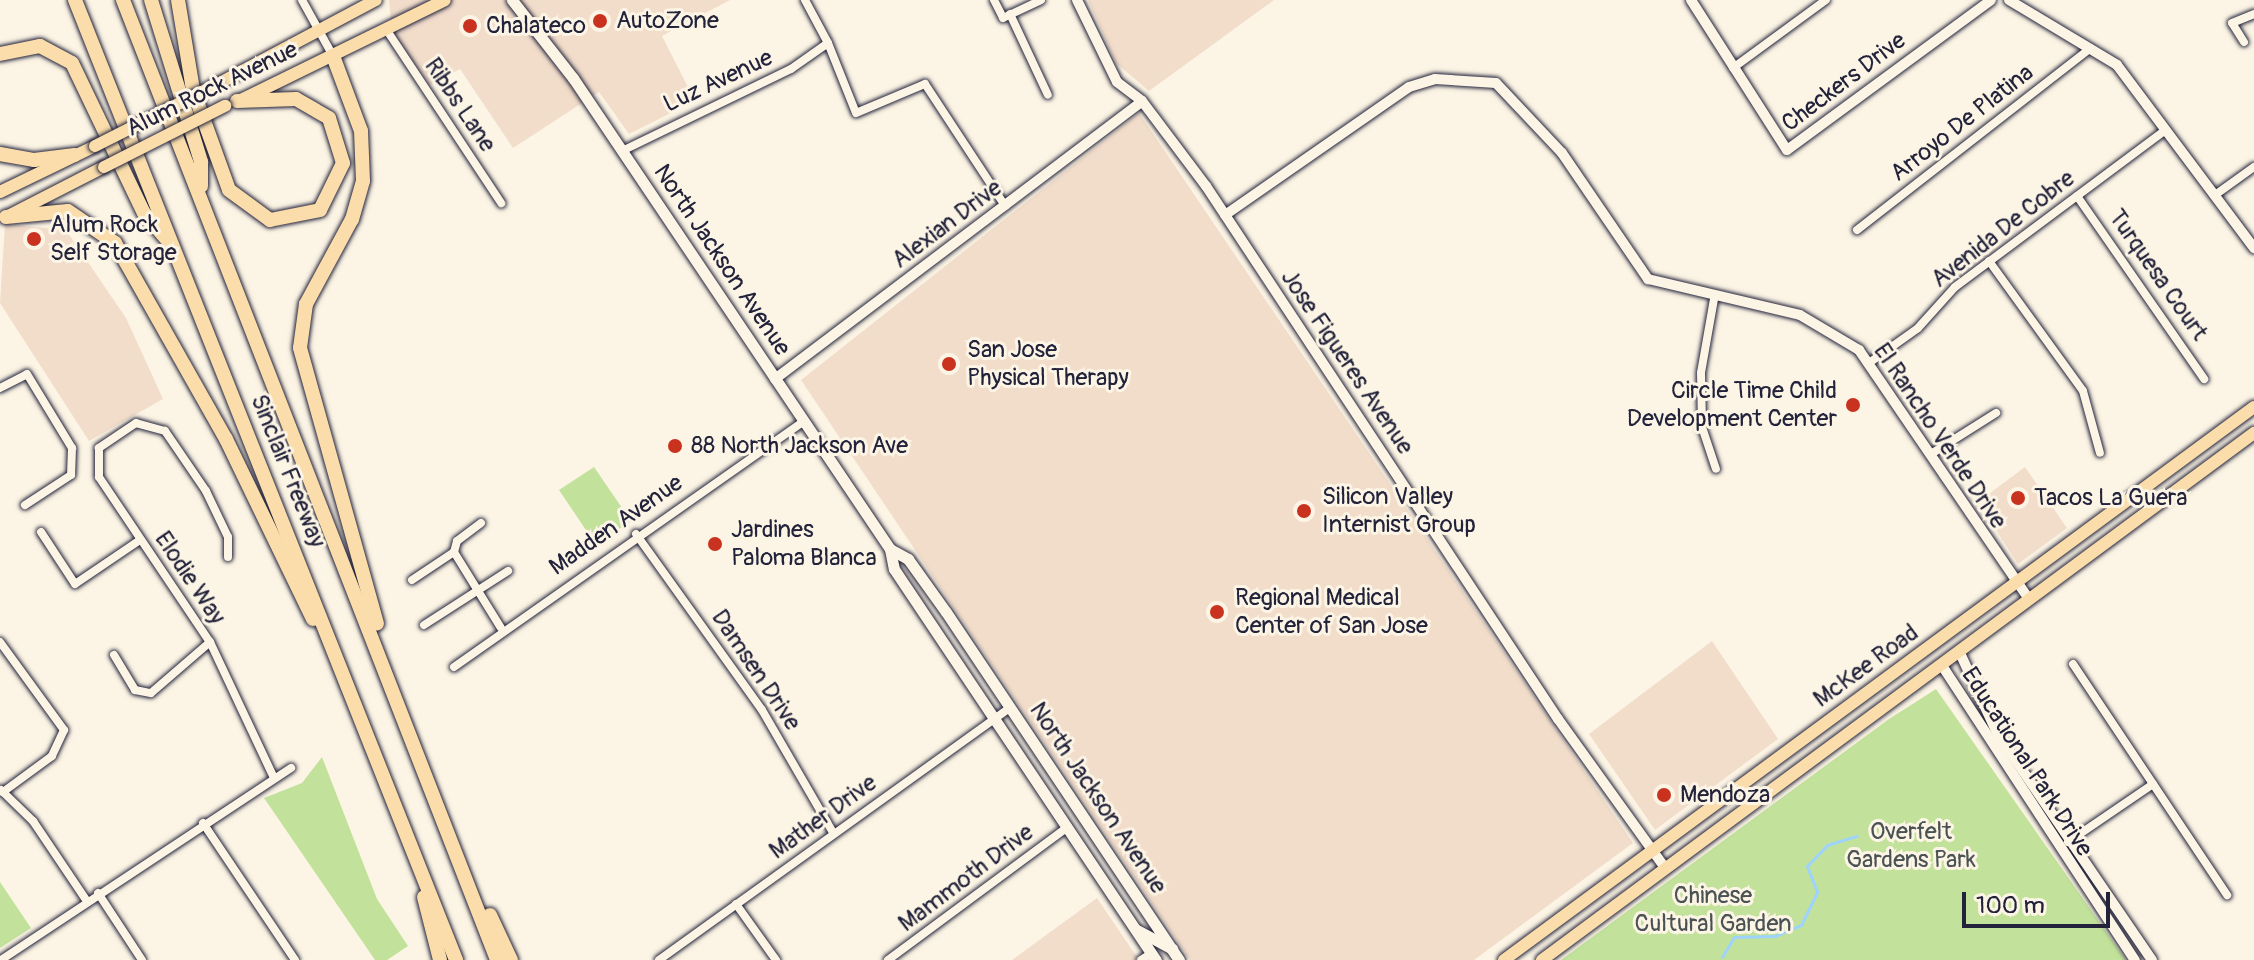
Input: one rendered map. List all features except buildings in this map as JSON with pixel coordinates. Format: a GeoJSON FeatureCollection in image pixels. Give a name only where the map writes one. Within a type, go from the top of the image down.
{"type":"FeatureCollection","features":[{"type":"Feature","properties":{"kind":"highway","name":"Sinclair Freeway"},"geometry":{"type":"LineString","coordinates":[[74,0],[177,252],[456,960]]}},
{"type":"Feature","properties":{"kind":"highway","name":"Sinclair Freeway"},"geometry":{"type":"LineString","coordinates":[[123,0],[447,825],[497,960]]}},
{"type":"Feature","properties":{"kind":"highway"},"geometry":{"type":"LineString","coordinates":[[151,0],[201,162],[200,195]]}},
{"type":"Feature","properties":{"kind":"highway"},"geometry":{"type":"LineString","coordinates":[[178,0],[193,90],[229,190],[270,220],[320,210],[343,163],[329,118],[296,99],[231,104]]}},
{"type":"Feature","properties":{"kind":"highway"},"geometry":{"type":"LineString","coordinates":[[0,54],[40,46],[72,63],[144,213],[177,252]]}},
{"type":"Feature","properties":{"kind":"highway"},"geometry":{"type":"LineString","coordinates":[[333,56],[361,131],[364,167],[352,219],[306,304],[301,363],[407,723]]}},
{"type":"Feature","properties":{"kind":"highway"},"geometry":{"type":"LineString","coordinates":[[0,154],[34,160],[75,155]]}},
{"type":"Feature","properties":{"kind":"highway"},"geometry":{"type":"LineString","coordinates":[[6,213],[54,209],[78,214],[123,254],[226,439],[362,720]]}},
{"type":"Feature","properties":{"kind":"highway"},"geometry":{"type":"LineString","coordinates":[[447,825],[511,960]]}},
{"type":"Feature","properties":{"kind":"highway"},"geometry":{"type":"LineString","coordinates":[[408,835],[440,960]]}},
{"type":"Feature","properties":{"kind":"main road","name":"Alum Rock Avenue"},"geometry":{"type":"LineString","coordinates":[[0,192],[216,85],[376,0]]}},
{"type":"Feature","properties":{"kind":"main road","name":"Alum Rock Avenue"},"geometry":{"type":"LineString","coordinates":[[6,213],[445,0]]}},
{"type":"Feature","properties":{"kind":"main road","name":"North Jackson Avenue"},"geometry":{"type":"LineString","coordinates":[[512,0],[622,151],[890,549],[894,569],[1154,957]]}},
{"type":"Feature","properties":{"kind":"main road","name":"McKee Road"},"geometry":{"type":"LineString","coordinates":[[1504,960],[2254,407]]}},
{"type":"Feature","properties":{"kind":"main road","name":"McKee Road"},"geometry":{"type":"LineString","coordinates":[[1542,960],[2254,433]]}},
{"type":"Feature","properties":{"kind":"main road","name":"North Jackson Avenue"},"geometry":{"type":"LineString","coordinates":[[890,549],[908,559],[1011,707],[1179,960]]}},
{"type":"Feature","properties":{"kind":"main road"},"geometry":{"type":"LineString","coordinates":[[1136,929],[1172,949]]}},
{"type":"Feature","properties":{"kind":"street"},"geometry":{"type":"LineString","coordinates":[[302,0],[333,56]]}},
{"type":"Feature","properties":{"kind":"street"},"geometry":{"type":"LineString","coordinates":[[805,0],[828,43],[856,113],[925,84],[1005,206]]}},
{"type":"Feature","properties":{"kind":"street"},"geometry":{"type":"LineString","coordinates":[[994,0],[1003,18],[1041,0]]}},
{"type":"Feature","properties":{"kind":"street","name":"Jose Figueres Avenue"},"geometry":{"type":"LineString","coordinates":[[1077,0],[1117,82],[1142,101],[1225,215],[1665,868]]}},
{"type":"Feature","properties":{"kind":"street","name":"Checkers Drive"},"geometry":{"type":"LineString","coordinates":[[1691,0],[1787,150],[1991,0]]}},
{"type":"Feature","properties":{"kind":"street"},"geometry":{"type":"LineString","coordinates":[[1733,68],[1826,0]]}},
{"type":"Feature","properties":{"kind":"street"},"geometry":{"type":"LineString","coordinates":[[2009,0],[2117,65],[2254,248]]}},
{"type":"Feature","properties":{"kind":"street"},"geometry":{"type":"LineString","coordinates":[[1010,14],[1048,95]]}},
{"type":"Feature","properties":{"kind":"street"},"geometry":{"type":"LineString","coordinates":[[2244,42],[2232,23],[2254,14]]}},
{"type":"Feature","properties":{"kind":"street","name":"Ribbs Lane"},"geometry":{"type":"LineString","coordinates":[[386,29],[501,203]]}},
{"type":"Feature","properties":{"kind":"street","name":"Luz Avenue"},"geometry":{"type":"LineString","coordinates":[[622,151],[791,69],[828,43]]}},
{"type":"Feature","properties":{"kind":"street","name":"Arroyo De Platina"},"geometry":{"type":"LineString","coordinates":[[1857,230],[2091,48]]}},
{"type":"Feature","properties":{"kind":"street","name":"El Rancho Verde Drive"},"geometry":{"type":"LineString","coordinates":[[1225,215],[1409,87],[1435,79],[1496,83],[1562,153],[1648,279],[1714,299],[1800,315],[1846,338],[1869,363],[2029,599]]}},
{"type":"Feature","properties":{"kind":"street","name":"Alexian Drive"},"geometry":{"type":"LineString","coordinates":[[775,379],[1142,101]]}},
{"type":"Feature","properties":{"kind":"street","name":"Avenida De Cobre"},"geometry":{"type":"LineString","coordinates":[[1869,363],[1989,261],[2166,130]]}},
{"type":"Feature","properties":{"kind":"street"},"geometry":{"type":"LineString","coordinates":[[2215,195],[2254,167]]}},
{"type":"Feature","properties":{"kind":"street","name":"Turquesa Court"},"geometry":{"type":"LineString","coordinates":[[2077,196],[2204,379]]}},
{"type":"Feature","properties":{"kind":"street"},"geometry":{"type":"LineString","coordinates":[[1989,261],[2083,391],[2100,453]]}},
{"type":"Feature","properties":{"kind":"street"},"geometry":{"type":"LineString","coordinates":[[1714,299],[1701,373],[1702,427],[1716,469]]}},
{"type":"Feature","properties":{"kind":"street"},"geometry":{"type":"LineString","coordinates":[[0,388],[27,374],[72,448],[71,475],[25,505]]}},
{"type":"Feature","properties":{"kind":"street"},"geometry":{"type":"LineString","coordinates":[[1931,454],[1996,413]]}},
{"type":"Feature","properties":{"kind":"street","name":"Madden Avenue"},"geometry":{"type":"LineString","coordinates":[[454,667],[501,628],[804,421]]}},
{"type":"Feature","properties":{"kind":"street","name":"Elodie Way"},"geometry":{"type":"LineString","coordinates":[[228,557],[228,537],[206,491],[165,431],[136,423],[99,448],[94,468],[210,642],[273,776]]}},
{"type":"Feature","properties":{"kind":"street"},"geometry":{"type":"LineString","coordinates":[[412,580],[454,552],[457,541],[481,523]]}},
{"type":"Feature","properties":{"kind":"street"},"geometry":{"type":"LineString","coordinates":[[41,532],[75,584],[140,540]]}},
{"type":"Feature","properties":{"kind":"street","name":"Damsen Drive"},"geometry":{"type":"LineString","coordinates":[[636,534],[762,710],[834,834]]}},
{"type":"Feature","properties":{"kind":"street"},"geometry":{"type":"LineString","coordinates":[[454,552],[501,628]]}},
{"type":"Feature","properties":{"kind":"street"},"geometry":{"type":"LineString","coordinates":[[424,625],[508,571]]}},
{"type":"Feature","properties":{"kind":"street"},"geometry":{"type":"LineString","coordinates":[[0,642],[64,730],[52,756],[1,791],[33,821],[86,900]]}},
{"type":"Feature","properties":{"kind":"street"},"geometry":{"type":"LineString","coordinates":[[114,655],[135,690],[151,693],[210,642]]}},
{"type":"Feature","properties":{"kind":"street","name":"Educational Park Drive"},"geometry":{"type":"LineString","coordinates":[[1959,651],[1977,698],[2152,960]]}},
{"type":"Feature","properties":{"kind":"street","name":"Educational Park Drive"},"geometry":{"type":"LineString","coordinates":[[1941,664],[2135,960]]}},
{"type":"Feature","properties":{"kind":"street"},"geometry":{"type":"LineString","coordinates":[[2073,664],[2227,895]]}},
{"type":"Feature","properties":{"kind":"street","name":"Mather Drive"},"geometry":{"type":"LineString","coordinates":[[659,960],[1011,707]]}},
{"type":"Feature","properties":{"kind":"street"},"geometry":{"type":"LineString","coordinates":[[1,960],[273,776],[291,768]]}},
{"type":"Feature","properties":{"kind":"street"},"geometry":{"type":"LineString","coordinates":[[2060,849],[2153,784]]}},
{"type":"Feature","properties":{"kind":"street"},"geometry":{"type":"LineString","coordinates":[[203,823],[295,960]]}},
{"type":"Feature","properties":{"kind":"street","name":"Mammoth Drive"},"geometry":{"type":"LineString","coordinates":[[888,960],[1068,827]]}},
{"type":"Feature","properties":{"kind":"street"},"geometry":{"type":"LineString","coordinates":[[98,893],[142,960]]}},
{"type":"Feature","properties":{"kind":"street"},"geometry":{"type":"LineString","coordinates":[[736,904],[776,960]]}},
{"type":"Feature","properties":{"kind":"street"},"geometry":{"type":"LineString","coordinates":[[1141,960],[1154,957]]}},
{"type":"Feature","properties":{"kind":"shaded area"},"geometry":{"type":"Polygon","coordinates":[[[389,0],[730,0],[662,36],[695,101],[629,134],[599,92],[513,148],[460,69],[430,85],[392,32],[389,0]]]}},
{"type":"Feature","properties":{"kind":"shaded area"},"geometry":{"type":"Polygon","coordinates":[[[1088,0],[1274,0],[1149,91],[1116,63],[1088,0]]]}},
{"type":"Feature","properties":{"kind":"shaded area","name":"Regional Medical Center of San Jose"},"geometry":{"type":"Polygon","coordinates":[[[1139,113],[1633,843],[1474,960],[1190,960],[801,380],[1139,113]]]}},
{"type":"Feature","properties":{"kind":"shaded area"},"geometry":{"type":"Polygon","coordinates":[[[5,224],[66,230],[126,318],[163,399],[89,441],[0,303],[5,224]]]}},
{"type":"Feature","properties":{"kind":"shaded area"},"geometry":{"type":"Polygon","coordinates":[[[2025,467],[2067,528],[2018,564],[1978,502],[2025,467]]]}},
{"type":"Feature","properties":{"kind":"shaded area"},"geometry":{"type":"Polygon","coordinates":[[[1712,641],[1778,739],[1655,830],[1589,734],[1712,641]]]}},
{"type":"Feature","properties":{"kind":"shaded area"},"geometry":{"type":"Polygon","coordinates":[[[1097,898],[1139,960],[1012,960],[1097,898]]]}},
{"type":"Feature","properties":{"kind":"green space"},"geometry":{"type":"Polygon","coordinates":[[[594,467],[631,521],[596,545],[559,490],[594,467]]]}},
{"type":"Feature","properties":{"kind":"green space","name":"Overfelt Gardens Park"},"geometry":{"type":"Polygon","coordinates":[[[1936,689],[2126,960],[1561,960],[1889,719],[1936,689]]]}},
{"type":"Feature","properties":{"kind":"green space"},"geometry":{"type":"Polygon","coordinates":[[[322,757],[377,899],[408,946],[387,960],[375,960],[264,798],[302,783],[322,757]]]}},
{"type":"Feature","properties":{"kind":"green space"},"geometry":{"type":"Polygon","coordinates":[[[0,882],[31,928],[0,948],[0,882]]]}},
{"type":"Feature","properties":{"kind":"waterway"},"geometry":{"type":"LineString","coordinates":[[1722,957],[1734,937],[1775,936],[1801,925],[1817,892],[1807,866],[1827,845],[1857,836]]}},
{"type":"Feature","properties":{"kind":"place","name":"AutoZone"},"geometry":{"type":"Point","coordinates":[600,21]}},
{"type":"Feature","properties":{"kind":"place","name":"Chalateco"},"geometry":{"type":"Point","coordinates":[470,26]}},
{"type":"Feature","properties":{"kind":"place","name":"Alum Rock Self Storage"},"geometry":{"type":"Point","coordinates":[34,239]}},
{"type":"Feature","properties":{"kind":"place","name":"San Jose Physical Therapy"},"geometry":{"type":"Point","coordinates":[949,364]}},
{"type":"Feature","properties":{"kind":"place","name":"Circle Time Child Development Center"},"geometry":{"type":"Point","coordinates":[1853,405]}},
{"type":"Feature","properties":{"kind":"place","name":"88 North Jackson Ave"},"geometry":{"type":"Point","coordinates":[675,446]}},
{"type":"Feature","properties":{"kind":"place","name":"Tacos La Guera"},"geometry":{"type":"Point","coordinates":[2018,498]}},
{"type":"Feature","properties":{"kind":"place","name":"Silicon Valley Internist Group"},"geometry":{"type":"Point","coordinates":[1304,511]}},
{"type":"Feature","properties":{"kind":"place","name":"Jardines Paloma Blanca"},"geometry":{"type":"Point","coordinates":[715,544]}},
{"type":"Feature","properties":{"kind":"place","name":"Regional Medical Center of San Jose"},"geometry":{"type":"Point","coordinates":[1217,612]}},
{"type":"Feature","properties":{"kind":"place","name":"Mendoza"},"geometry":{"type":"Point","coordinates":[1664,795]}},
{"type":"Feature","properties":{"kind":"park label","name":"Chinese Cultural Garden"},"geometry":{"type":"Point","coordinates":[1713,910]}}]}
